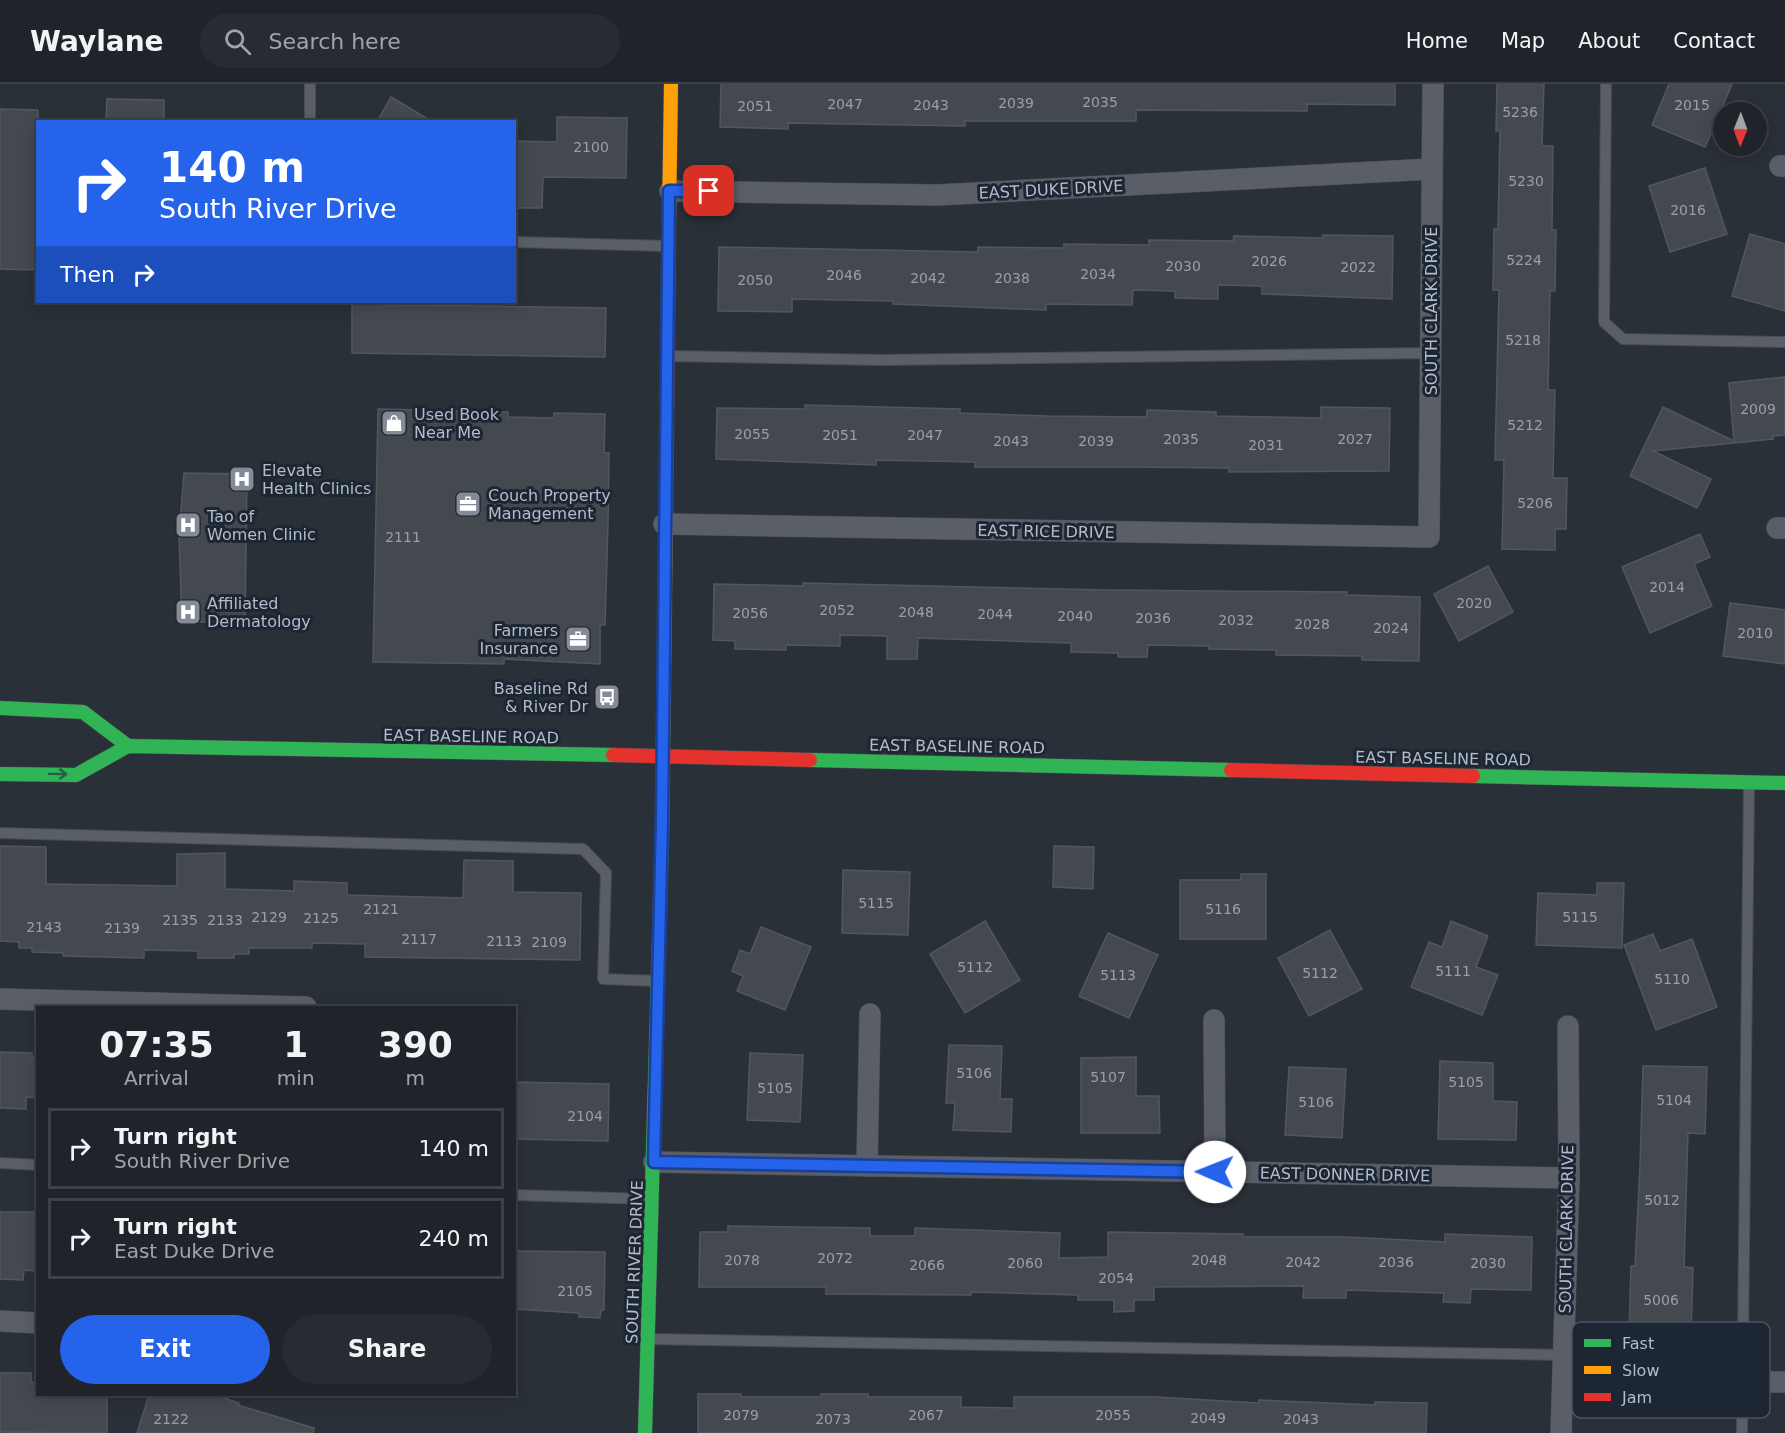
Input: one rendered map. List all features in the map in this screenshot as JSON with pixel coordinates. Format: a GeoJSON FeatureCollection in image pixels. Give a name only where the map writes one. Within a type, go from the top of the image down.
{"type":"FeatureCollection","features":[{"type":"Feature","properties":{"kind":"main road","name":"SOUTH RIVER DRIVE"},"geometry":{"type":"LineString","coordinates":[[645,1433],[662,820],[671,84]]}},
{"type":"Feature","properties":{"kind":"main road"},"geometry":{"type":"LineString","coordinates":[[0,708],[83,712],[128,746],[76,775],[0,774]]}},
{"type":"Feature","properties":{"kind":"main road"},"geometry":{"type":"LineString","coordinates":[[9,721],[28,709]]}},
{"type":"Feature","properties":{"kind":"main road","name":"EAST BASELINE ROAD"},"geometry":{"type":"LineString","coordinates":[[128,746],[661,756],[1785,783]]}},
{"type":"Feature","properties":{"kind":"street","name":"SOUTH CLARK DRIVE"},"geometry":{"type":"LineString","coordinates":[[1429,537],[1433,84]]}},
{"type":"Feature","properties":{"kind":"street","name":"EAST DUKE DRIVE"},"geometry":{"type":"LineString","coordinates":[[669,191],[937,195],[1432,170]]}},
{"type":"Feature","properties":{"kind":"street","name":"EAST RICE DRIVE"},"geometry":{"type":"LineString","coordinates":[[664,524],[1429,537]]}},
{"type":"Feature","properties":{"kind":"street"},"geometry":{"type":"LineString","coordinates":[[0,999],[268,1006]]}},
{"type":"Feature","properties":{"kind":"street"},"geometry":{"type":"LineString","coordinates":[[867,1166],[870,1014]]}},
{"type":"Feature","properties":{"kind":"street"},"geometry":{"type":"LineString","coordinates":[[1214,1020],[1215,1172]]}},
{"type":"Feature","properties":{"kind":"street","name":"SOUTH CLARK DRIVE"},"geometry":{"type":"LineString","coordinates":[[1561,1433],[1569,1178],[1568,1026]]}},
{"type":"Feature","properties":{"kind":"street","name":"EAST DONNER DRIVE"},"geometry":{"type":"LineString","coordinates":[[654,1162],[1569,1178]]}},
{"type":"Feature","properties":{"kind":"street"},"geometry":{"type":"LineString","coordinates":[[0,1321],[36,1323]]}},
{"type":"Feature","properties":{"kind":"street"},"geometry":{"type":"LineString","coordinates":[[1563,1379],[1572,1379]]}},
{"type":"Feature","properties":{"kind":"street"},"geometry":{"type":"LineString","coordinates":[[1770,1382],[1785,1382]]}},
{"type":"Feature","properties":{"kind":"lane"},"geometry":{"type":"LineString","coordinates":[[310,84],[310,120]]}},
{"type":"Feature","properties":{"kind":"lane"},"geometry":{"type":"LineString","coordinates":[[1606,84],[1604,322],[1623,339],[1785,342]]}},
{"type":"Feature","properties":{"kind":"lane"},"geometry":{"type":"LineString","coordinates":[[516,242],[669,246]]}},
{"type":"Feature","properties":{"kind":"lane"},"geometry":{"type":"LineString","coordinates":[[667,356],[882,360],[1431,353]]}},
{"type":"Feature","properties":{"kind":"lane"},"geometry":{"type":"LineString","coordinates":[[1744,1322],[1749,782]]}},
{"type":"Feature","properties":{"kind":"lane"},"geometry":{"type":"LineString","coordinates":[[0,833],[583,849],[606,873],[603,979],[657,981]]}},
{"type":"Feature","properties":{"kind":"lane"},"geometry":{"type":"LineString","coordinates":[[0,1164],[36,1165]]}},
{"type":"Feature","properties":{"kind":"lane"},"geometry":{"type":"LineString","coordinates":[[516,1195],[652,1199]]}},
{"type":"Feature","properties":{"kind":"lane"},"geometry":{"type":"LineString","coordinates":[[648,1339],[1563,1355]]}},
{"type":"Feature","properties":{"kind":"lane"},"geometry":{"type":"LineString","coordinates":[[1742,1418],[1742,1433]]}},
{"type":"Feature","properties":{"kind":"building"},"geometry":{"type":"Polygon","coordinates":[[[721,84],[1395,84],[1395,105],[1307,104],[1307,111],[1136,110],[1136,121],[965,121],[965,126],[788,123],[788,129],[720,127],[721,84]]]}},
{"type":"Feature","properties":{"kind":"building"},"geometry":{"type":"Polygon","coordinates":[[[1497,84],[1544,84],[1542,146],[1553,146],[1552,230],[1556,230],[1555,291],[1550,291],[1548,390],[1555,390],[1553,478],[1567,478],[1566,529],[1555,529],[1555,550],[1502,549],[1504,460],[1495,460],[1499,290],[1493,290],[1494,229],[1498,229],[1500,131],[1496,131],[1497,84]]]}},
{"type":"Feature","properties":{"kind":"building"},"geometry":{"type":"Polygon","coordinates":[[[1669,84],[1732,84],[1724,102],[1713,102],[1713,128],[1705,147],[1652,125],[1669,84]]]}},
{"type":"Feature","properties":{"kind":"building"},"geometry":{"type":"Polygon","coordinates":[[[391,97],[430,120],[378,120],[391,97]]]}},
{"type":"Feature","properties":{"kind":"building"},"geometry":{"type":"Polygon","coordinates":[[[107,99],[164,100],[164,120],[106,120],[107,99]]]}},
{"type":"Feature","properties":{"kind":"building"},"geometry":{"type":"Polygon","coordinates":[[[0,109],[38,110],[38,120],[36,120],[36,270],[0,269],[0,109]]]}},
{"type":"Feature","properties":{"kind":"building"},"geometry":{"type":"Polygon","coordinates":[[[557,117],[627,118],[626,178],[543,177],[542,208],[516,208],[516,141],[557,142],[557,117]]]}},
{"type":"Feature","properties":{"kind":"building"},"geometry":{"type":"Polygon","coordinates":[[[1705,168],[1727,234],[1670,252],[1649,186],[1705,168]]]}},
{"type":"Feature","properties":{"kind":"building"},"geometry":{"type":"Polygon","coordinates":[[[1750,234],[1785,244],[1785,311],[1732,296],[1750,234]]]}},
{"type":"Feature","properties":{"kind":"building"},"geometry":{"type":"Polygon","coordinates":[[[1323,235],[1393,236],[1392,299],[1262,294],[1262,286],[1218,285],[1218,299],[1175,298],[1175,291],[1133,290],[1132,305],[1046,304],[1046,310],[893,304],[893,301],[792,299],[792,312],[718,311],[719,247],[978,252],[978,247],[1064,248],[1064,244],[1149,245],[1149,240],[1233,241],[1234,236],[1323,238],[1323,235]]]}},
{"type":"Feature","properties":{"kind":"building"},"geometry":{"type":"Polygon","coordinates":[[[352,304],[606,308],[605,357],[352,353],[352,304]]]}},
{"type":"Feature","properties":{"kind":"building"},"geometry":{"type":"Polygon","coordinates":[[[1785,377],[1785,435],[1773,436],[1773,439],[1653,451],[1711,479],[1697,508],[1630,476],[1663,407],[1734,441],[1729,383],[1785,377]]]}},
{"type":"Feature","properties":{"kind":"building"},"geometry":{"type":"Polygon","coordinates":[[[805,405],[960,409],[960,413],[1047,416],[1147,417],[1147,410],[1216,412],[1216,416],[1321,418],[1321,407],[1390,408],[1389,471],[1229,472],[1229,468],[975,467],[975,462],[876,460],[876,465],[716,459],[717,408],[805,409],[805,405]]]}},
{"type":"Feature","properties":{"kind":"building"},"geometry":{"type":"Polygon","coordinates":[[[378,409],[508,412],[508,417],[554,418],[554,413],[605,414],[604,453],[609,453],[608,524],[605,625],[600,625],[600,664],[504,659],[504,664],[373,662],[378,409]]]}},
{"type":"Feature","properties":{"kind":"building"},"geometry":{"type":"Polygon","coordinates":[[[184,473],[247,474],[245,622],[182,622],[179,534],[184,473]]]}},
{"type":"Feature","properties":{"kind":"building"},"geometry":{"type":"Polygon","coordinates":[[[1700,534],[1710,557],[1694,564],[1712,606],[1650,633],[1622,567],[1700,534]]]}},
{"type":"Feature","properties":{"kind":"building"},"geometry":{"type":"Polygon","coordinates":[[[1488,566],[1513,612],[1459,641],[1434,594],[1488,566]]]}},
{"type":"Feature","properties":{"kind":"building"},"geometry":{"type":"Polygon","coordinates":[[[803,583],[1104,590],[1347,592],[1347,595],[1420,597],[1419,661],[1362,660],[1362,656],[1276,655],[1276,650],[1209,649],[1209,646],[1148,645],[1147,657],[1118,657],[1118,653],[1071,652],[1071,643],[918,638],[917,659],[887,659],[887,636],[840,635],[840,646],[786,645],[786,650],[735,649],[735,641],[713,640],[714,584],[803,586],[803,583]]]}},
{"type":"Feature","properties":{"kind":"building"},"geometry":{"type":"Polygon","coordinates":[[[1730,603],[1785,610],[1785,664],[1723,656],[1730,603]]]}},
{"type":"Feature","properties":{"kind":"building"},"geometry":{"type":"Polygon","coordinates":[[[0,846],[46,847],[46,884],[177,886],[177,854],[225,853],[225,889],[294,891],[294,881],[347,883],[347,895],[463,898],[464,860],[513,861],[513,892],[581,893],[580,960],[365,957],[365,944],[312,943],[312,948],[249,948],[249,954],[234,954],[234,958],[198,958],[198,951],[144,950],[144,958],[63,956],[63,953],[32,952],[32,948],[19,948],[19,942],[0,941],[0,846]]]}},
{"type":"Feature","properties":{"kind":"building"},"geometry":{"type":"Polygon","coordinates":[[[1054,846],[1094,847],[1093,889],[1053,887],[1054,846]]]}},
{"type":"Feature","properties":{"kind":"building"},"geometry":{"type":"Polygon","coordinates":[[[843,870],[910,872],[908,935],[842,933],[843,870]]]}},
{"type":"Feature","properties":{"kind":"building"},"geometry":{"type":"Polygon","coordinates":[[[1241,874],[1266,874],[1266,939],[1180,939],[1180,880],[1241,880],[1241,874]]]}},
{"type":"Feature","properties":{"kind":"building"},"geometry":{"type":"Polygon","coordinates":[[[1597,883],[1624,883],[1622,948],[1536,945],[1538,893],[1597,895],[1597,883]]]}},
{"type":"Feature","properties":{"kind":"building"},"geometry":{"type":"Polygon","coordinates":[[[985,921],[1020,980],[965,1013],[930,954],[985,921]]]}},
{"type":"Feature","properties":{"kind":"building"},"geometry":{"type":"Polygon","coordinates":[[[1451,921],[1488,936],[1476,967],[1498,975],[1482,1015],[1411,987],[1429,942],[1442,947],[1451,921]]]}},
{"type":"Feature","properties":{"kind":"building"},"geometry":{"type":"Polygon","coordinates":[[[761,927],[811,947],[785,1010],[737,991],[743,976],[732,971],[740,950],[750,954],[761,927]]]}},
{"type":"Feature","properties":{"kind":"building"},"geometry":{"type":"Polygon","coordinates":[[[1330,930],[1362,989],[1309,1016],[1278,958],[1330,930]]]}},
{"type":"Feature","properties":{"kind":"building"},"geometry":{"type":"Polygon","coordinates":[[[1108,933],[1158,955],[1129,1018],[1079,996],[1108,933]]]}},
{"type":"Feature","properties":{"kind":"building"},"geometry":{"type":"Polygon","coordinates":[[[1653,934],[1660,951],[1692,939],[1717,1007],[1656,1030],[1624,945],[1653,934]]]}},
{"type":"Feature","properties":{"kind":"building"},"geometry":{"type":"Polygon","coordinates":[[[949,1045],[1002,1046],[1000,1099],[1012,1099],[1011,1132],[953,1130],[955,1103],[946,1103],[949,1045]]]}},
{"type":"Feature","properties":{"kind":"building"},"geometry":{"type":"Polygon","coordinates":[[[0,1052],[32,1053],[32,1057],[36,1058],[36,1098],[26,1097],[26,1109],[0,1108],[0,1052]]]}},
{"type":"Feature","properties":{"kind":"building"},"geometry":{"type":"Polygon","coordinates":[[[750,1053],[803,1055],[800,1122],[747,1120],[750,1053]]]}},
{"type":"Feature","properties":{"kind":"building"},"geometry":{"type":"Polygon","coordinates":[[[1136,1057],[1136,1096],[1159,1096],[1160,1133],[1081,1133],[1081,1058],[1136,1057]]]}},
{"type":"Feature","properties":{"kind":"building"},"geometry":{"type":"Polygon","coordinates":[[[1440,1061],[1493,1063],[1493,1101],[1517,1102],[1516,1140],[1438,1139],[1440,1061]]]}},
{"type":"Feature","properties":{"kind":"building"},"geometry":{"type":"Polygon","coordinates":[[[1643,1066],[1707,1067],[1705,1134],[1688,1133],[1684,1267],[1693,1268],[1691,1322],[1629,1322],[1631,1266],[1635,1266],[1643,1066]]]}},
{"type":"Feature","properties":{"kind":"building"},"geometry":{"type":"Polygon","coordinates":[[[1289,1067],[1346,1069],[1342,1138],[1285,1135],[1289,1067]]]}},
{"type":"Feature","properties":{"kind":"building"},"geometry":{"type":"Polygon","coordinates":[[[516,1082],[609,1084],[608,1141],[516,1139],[516,1082]]]}},
{"type":"Feature","properties":{"kind":"building"},"geometry":{"type":"Polygon","coordinates":[[[0,1212],[34,1212],[36,1271],[24,1270],[23,1280],[0,1279],[0,1212]]]}},
{"type":"Feature","properties":{"kind":"building"},"geometry":{"type":"Polygon","coordinates":[[[728,1226],[870,1228],[870,1236],[915,1236],[915,1228],[1060,1233],[1059,1258],[1108,1257],[1108,1232],[1243,1234],[1243,1237],[1347,1237],[1445,1242],[1445,1234],[1532,1237],[1531,1290],[1471,1289],[1470,1303],[1443,1302],[1444,1293],[1346,1290],[1346,1298],[1303,1298],[1304,1286],[1154,1287],[1154,1300],[1134,1300],[1134,1311],[1114,1312],[1114,1300],[1078,1300],[1078,1295],[971,1292],[971,1295],[826,1294],[826,1287],[699,1287],[700,1232],[728,1232],[728,1226]]]}},
{"type":"Feature","properties":{"kind":"building"},"geometry":{"type":"Polygon","coordinates":[[[516,1251],[605,1252],[604,1310],[601,1310],[600,1318],[579,1317],[579,1313],[516,1309],[516,1251]]]}},
{"type":"Feature","properties":{"kind":"building"},"geometry":{"type":"Polygon","coordinates":[[[0,1373],[31,1373],[31,1382],[36,1382],[36,1396],[107,1396],[107,1433],[0,1432],[0,1373]]]}},
{"type":"Feature","properties":{"kind":"building"},"geometry":{"type":"Polygon","coordinates":[[[698,1394],[741,1394],[741,1397],[821,1397],[821,1394],[868,1394],[868,1397],[961,1397],[961,1407],[1014,1408],[1014,1397],[1156,1397],[1259,1403],[1259,1400],[1375,1405],[1375,1402],[1427,1403],[1426,1433],[698,1433],[698,1394]]]}},
{"type":"Feature","properties":{"kind":"building"},"geometry":{"type":"Polygon","coordinates":[[[149,1396],[218,1396],[239,1403],[238,1405],[314,1428],[313,1433],[137,1433],[149,1396]]]}},
{"type":"Feature","properties":{"kind":"traffic: fast"},"geometry":{"type":"LineString","coordinates":[[0,708],[83,712],[128,746]]}},
{"type":"Feature","properties":{"kind":"traffic: fast"},"geometry":{"type":"LineString","coordinates":[[0,774],[76,775],[128,746],[613,755]]}},
{"type":"Feature","properties":{"kind":"traffic: fast"},"geometry":{"type":"LineString","coordinates":[[810,760],[1231,770]]}},
{"type":"Feature","properties":{"kind":"traffic: fast"},"geometry":{"type":"LineString","coordinates":[[1473,776],[1785,783]]}},
{"type":"Feature","properties":{"kind":"traffic: fast"},"geometry":{"type":"LineString","coordinates":[[645,1433],[662,835]]}},
{"type":"Feature","properties":{"kind":"traffic: slow"},"geometry":{"type":"LineString","coordinates":[[669,219],[671,84]]}},
{"type":"Feature","properties":{"kind":"traffic: slow"},"geometry":{"type":"LineString","coordinates":[[662,835],[666,505]]}},
{"type":"Feature","properties":{"kind":"traffic: jam"},"geometry":{"type":"LineString","coordinates":[[666,505],[669,219]]}},
{"type":"Feature","properties":{"kind":"traffic: jam"},"geometry":{"type":"LineString","coordinates":[[613,755],[810,760]]}},
{"type":"Feature","properties":{"kind":"traffic: jam"},"geometry":{"type":"LineString","coordinates":[[1231,770],[1473,776]]}},
{"type":"Feature","properties":{"kind":"place","name":"Used Book Near Me"},"geometry":{"type":"Point","coordinates":[394,423]}},
{"type":"Feature","properties":{"kind":"place","name":"Elevate Health Clinics"},"geometry":{"type":"Point","coordinates":[242,479]}},
{"type":"Feature","properties":{"kind":"place","name":"Couch Property Management"},"geometry":{"type":"Point","coordinates":[468,504]}},
{"type":"Feature","properties":{"kind":"place","name":"Tao of Women Clinic"},"geometry":{"type":"Point","coordinates":[188,525]}},
{"type":"Feature","properties":{"kind":"place","name":"Affiliated Dermatology"},"geometry":{"type":"Point","coordinates":[188,612]}},
{"type":"Feature","properties":{"kind":"place","name":"Farmers Insurance"},"geometry":{"type":"Point","coordinates":[578,639]}},
{"type":"Feature","properties":{"kind":"place","name":"Baseline Rd & River Dr"},"geometry":{"type":"Point","coordinates":[607,697]}},
{"type":"Feature","properties":{"kind":"route"},"geometry":{"type":"LineString","coordinates":[[709,191],[669,191],[662,820],[654,1162],[1215,1172]]}}]}
